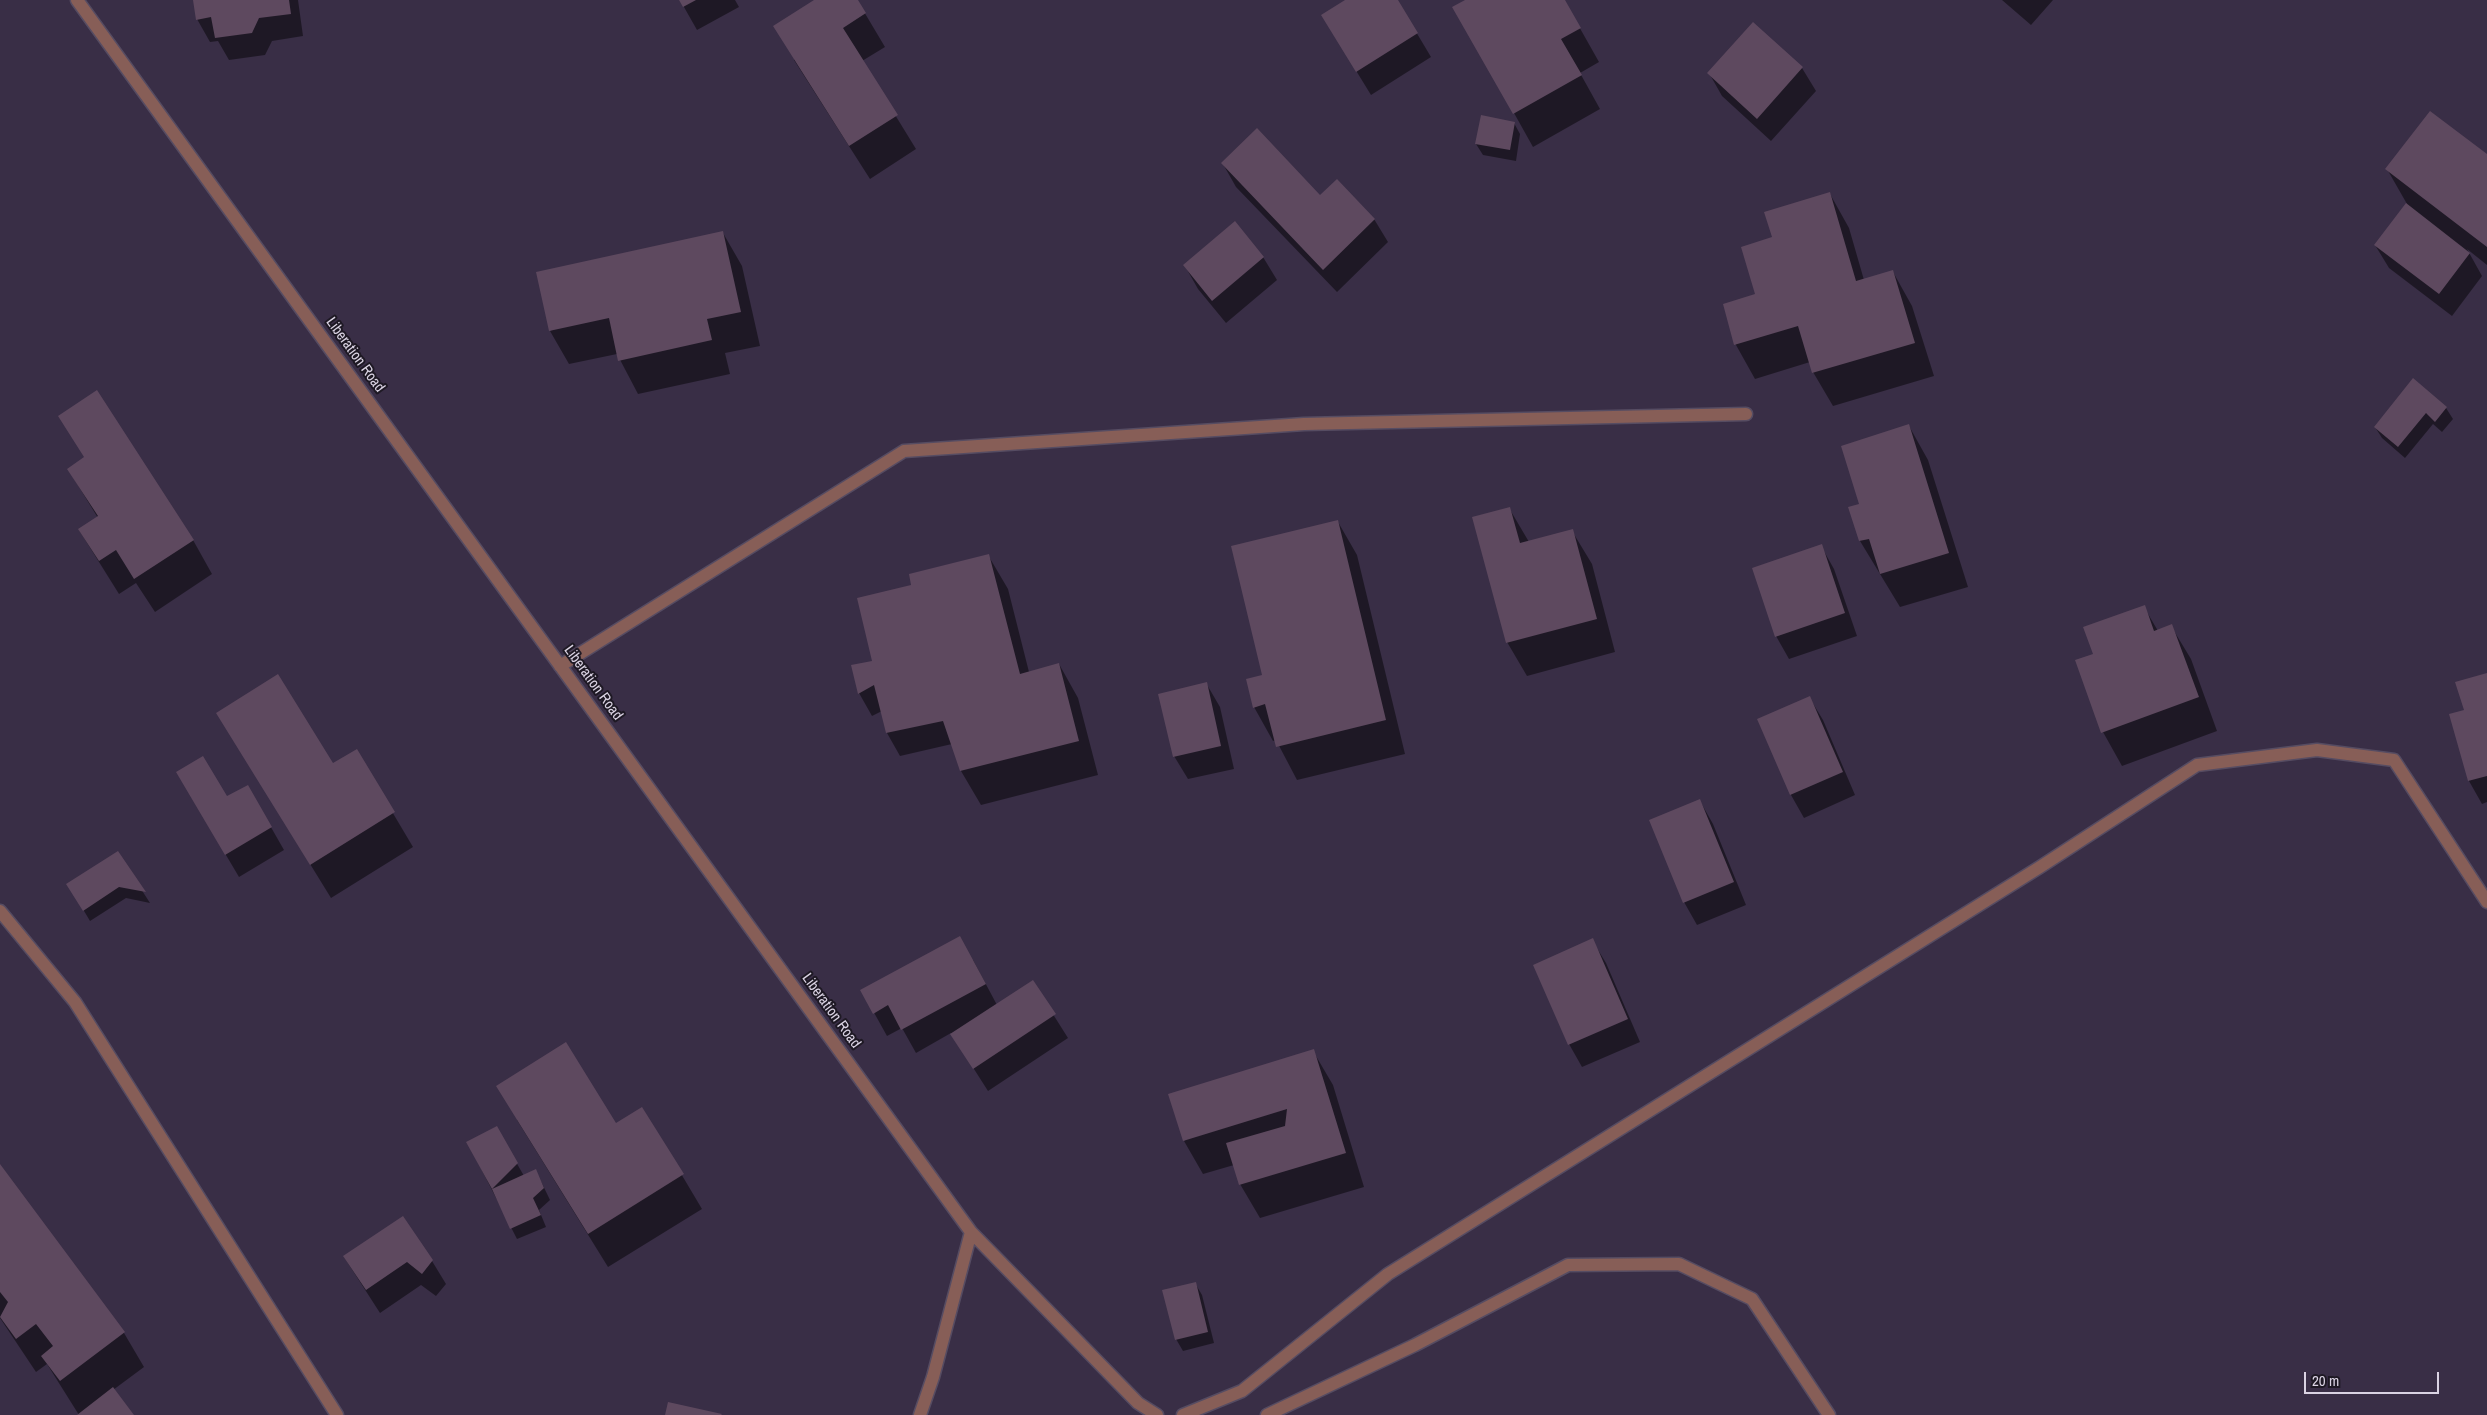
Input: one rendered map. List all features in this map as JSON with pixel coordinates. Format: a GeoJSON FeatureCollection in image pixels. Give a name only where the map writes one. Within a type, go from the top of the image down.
{"type":"FeatureCollection","features":[{"type":"Feature","properties":{"kind":"street","name":"Liberation Road"},"geometry":{"type":"LineString","coordinates":[[77,0],[971,1232],[1138,1403],[1157,1415]]}},
{"type":"Feature","properties":{"kind":"street"},"geometry":{"type":"LineString","coordinates":[[560,666],[904,452],[1304,424],[1746,414]]}},
{"type":"Feature","properties":{"kind":"street"},"geometry":{"type":"LineString","coordinates":[[1183,1415],[1242,1391],[1388,1274],[2040,867],[2197,765],[2317,750],[2394,760],[2487,902]]}},
{"type":"Feature","properties":{"kind":"street"},"geometry":{"type":"LineString","coordinates":[[0,911],[75,1002],[337,1415]]}},
{"type":"Feature","properties":{"kind":"street"},"geometry":{"type":"LineString","coordinates":[[920,1415],[933,1377],[971,1232]]}},
{"type":"Feature","properties":{"kind":"street"},"geometry":{"type":"LineString","coordinates":[[1267,1415],[1415,1345],[1568,1265],[1679,1264],[1752,1299],[1829,1415]]}},
{"type":"Feature","properties":{"kind":"building"},"geometry":{"type":"Polygon","coordinates":[[[193,0],[289,0],[291,14],[259,18],[252,33],[215,38],[211,17],[196,20],[193,0]]]}},
{"type":"Feature","properties":{"kind":"building"},"geometry":{"type":"Polygon","coordinates":[[[679,0],[696,0],[683,7],[679,0]]]}},
{"type":"Feature","properties":{"kind":"building"},"geometry":{"type":"Polygon","coordinates":[[[814,0],[858,0],[866,13],[843,28],[898,115],[849,146],[773,26],[814,0]]]}},
{"type":"Feature","properties":{"kind":"building"},"geometry":{"type":"Polygon","coordinates":[[[1345,0],[1398,0],[1418,33],[1356,72],[1321,15],[1345,0]]]}},
{"type":"Feature","properties":{"kind":"building"},"geometry":{"type":"Polygon","coordinates":[[[1465,0],[1565,0],[1581,28],[1561,39],[1582,75],[1513,114],[1452,7],[1465,0]]]}},
{"type":"Feature","properties":{"kind":"building"},"geometry":{"type":"Polygon","coordinates":[[[1753,22],[1803,67],[1757,119],[1707,73],[1753,22]]]}},
{"type":"Feature","properties":{"kind":"building"},"geometry":{"type":"Polygon","coordinates":[[[2430,111],[2487,154],[2487,247],[2385,169],[2430,111]]]}},
{"type":"Feature","properties":{"kind":"building"},"geometry":{"type":"Polygon","coordinates":[[[1481,115],[1515,122],[1510,150],[1475,144],[1481,115]]]}},
{"type":"Feature","properties":{"kind":"building"},"geometry":{"type":"Polygon","coordinates":[[[1257,128],[1320,195],[1337,179],[1375,219],[1323,270],[1221,163],[1257,128]]]}},
{"type":"Feature","properties":{"kind":"building"},"geometry":{"type":"Polygon","coordinates":[[[1830,192],[1856,281],[1893,270],[1915,343],[1812,373],[1798,326],[1734,345],[1723,304],[1755,294],[1741,247],[1772,237],[1764,212],[1830,192]]]}},
{"type":"Feature","properties":{"kind":"building"},"geometry":{"type":"Polygon","coordinates":[[[2406,203],[2470,253],[2439,294],[2374,245],[2406,203]]]}},
{"type":"Feature","properties":{"kind":"building"},"geometry":{"type":"Polygon","coordinates":[[[1235,221],[1264,257],[1212,301],[1183,265],[1235,221]]]}},
{"type":"Feature","properties":{"kind":"building"},"geometry":{"type":"Polygon","coordinates":[[[723,231],[741,312],[707,319],[712,340],[618,361],[609,318],[549,331],[536,272],[723,231]]]}},
{"type":"Feature","properties":{"kind":"building"},"geometry":{"type":"Polygon","coordinates":[[[2413,378],[2447,407],[2435,422],[2426,413],[2398,447],[2374,427],[2413,378]]]}},
{"type":"Feature","properties":{"kind":"building"},"geometry":{"type":"Polygon","coordinates":[[[97,390],[194,540],[134,579],[116,550],[99,561],[78,529],[98,516],[67,469],[84,457],[58,416],[97,390]]]}},
{"type":"Feature","properties":{"kind":"building"},"geometry":{"type":"Polygon","coordinates":[[[1909,424],[1949,553],[1880,574],[1869,539],[1859,541],[1848,507],[1859,504],[1841,446],[1909,424]]]}},
{"type":"Feature","properties":{"kind":"building"},"geometry":{"type":"Polygon","coordinates":[[[1510,507],[1520,543],[1573,529],[1597,619],[1506,643],[1472,517],[1510,507]]]}},
{"type":"Feature","properties":{"kind":"building"},"geometry":{"type":"Polygon","coordinates":[[[1338,520],[1386,720],[1276,747],[1265,704],[1253,708],[1246,679],[1262,675],[1231,546],[1338,520]]]}},
{"type":"Feature","properties":{"kind":"building"},"geometry":{"type":"Polygon","coordinates":[[[1822,544],[1845,613],[1775,637],[1752,568],[1822,544]]]}},
{"type":"Feature","properties":{"kind":"building"},"geometry":{"type":"Polygon","coordinates":[[[989,554],[1020,674],[1059,663],[1079,741],[960,771],[943,721],[886,733],[874,685],[858,694],[851,665],[872,661],[857,598],[911,585],[909,574],[989,554]]]}},
{"type":"Feature","properties":{"kind":"building"},"geometry":{"type":"Polygon","coordinates":[[[2145,605],[2154,631],[2172,624],[2199,697],[2101,733],[2075,660],[2093,654],[2083,627],[2145,605]]]}},
{"type":"Feature","properties":{"kind":"building"},"geometry":{"type":"Polygon","coordinates":[[[2487,673],[2487,776],[2468,781],[2449,714],[2464,710],[2455,682],[2487,673]]]}},
{"type":"Feature","properties":{"kind":"building"},"geometry":{"type":"Polygon","coordinates":[[[278,674],[333,763],[357,749],[395,812],[310,865],[216,713],[278,674]]]}},
{"type":"Feature","properties":{"kind":"building"},"geometry":{"type":"Polygon","coordinates":[[[1207,682],[1221,746],[1173,757],[1158,694],[1207,682]]]}},
{"type":"Feature","properties":{"kind":"building"},"geometry":{"type":"Polygon","coordinates":[[[1810,696],[1843,772],[1790,795],[1757,719],[1810,696]]]}},
{"type":"Feature","properties":{"kind":"building"},"geometry":{"type":"Polygon","coordinates":[[[203,756],[227,796],[248,785],[272,827],[225,855],[176,772],[203,756]]]}},
{"type":"Feature","properties":{"kind":"building"},"geometry":{"type":"Polygon","coordinates":[[[1700,799],[1734,882],[1683,903],[1649,820],[1700,799]]]}},
{"type":"Feature","properties":{"kind":"building"},"geometry":{"type":"Polygon","coordinates":[[[118,851],[146,892],[119,887],[83,911],[66,884],[118,851]]]}},
{"type":"Feature","properties":{"kind":"building"},"geometry":{"type":"Polygon","coordinates":[[[960,936],[986,984],[901,1030],[888,1005],[873,1014],[860,990],[960,936]]]}},
{"type":"Feature","properties":{"kind":"building"},"geometry":{"type":"Polygon","coordinates":[[[1593,938],[1628,1019],[1568,1045],[1533,965],[1593,938]]]}},
{"type":"Feature","properties":{"kind":"building"},"geometry":{"type":"Polygon","coordinates":[[[1033,980],[1056,1014],[973,1069],[950,1034],[1033,980]]]}},
{"type":"Feature","properties":{"kind":"building"},"geometry":{"type":"Polygon","coordinates":[[[566,1042],[616,1123],[642,1107],[684,1174],[588,1234],[496,1086],[566,1042]]]}},
{"type":"Feature","properties":{"kind":"building"},"geometry":{"type":"Polygon","coordinates":[[[1314,1049],[1346,1153],[1239,1185],[1226,1143],[1285,1126],[1287,1109],[1183,1141],[1168,1094],[1314,1049]]]}},
{"type":"Feature","properties":{"kind":"building"},"geometry":{"type":"Polygon","coordinates":[[[497,1126],[518,1163],[492,1189],[466,1142],[497,1126]]]}},
{"type":"Feature","properties":{"kind":"building"},"geometry":{"type":"Polygon","coordinates":[[[0,1164],[125,1332],[60,1381],[41,1356],[53,1346],[36,1324],[16,1339],[0,1317],[8,1302],[0,1292],[0,1164]]]}},
{"type":"Feature","properties":{"kind":"building"},"geometry":{"type":"Polygon","coordinates":[[[536,1169],[544,1188],[533,1198],[541,1215],[510,1229],[492,1189],[536,1169]]]}},
{"type":"Feature","properties":{"kind":"building"},"geometry":{"type":"Polygon","coordinates":[[[403,1216],[433,1260],[422,1274],[407,1262],[366,1290],[343,1256],[403,1216]]]}},
{"type":"Feature","properties":{"kind":"building"},"geometry":{"type":"Polygon","coordinates":[[[1196,1282],[1208,1332],[1175,1340],[1162,1290],[1196,1282]]]}},
{"type":"Feature","properties":{"kind":"building"},"geometry":{"type":"Polygon","coordinates":[[[113,1387],[134,1415],[77,1415],[113,1387]]]}},
{"type":"Feature","properties":{"kind":"building"},"geometry":{"type":"Polygon","coordinates":[[[668,1402],[722,1414],[665,1415],[668,1402]]]}}]}
